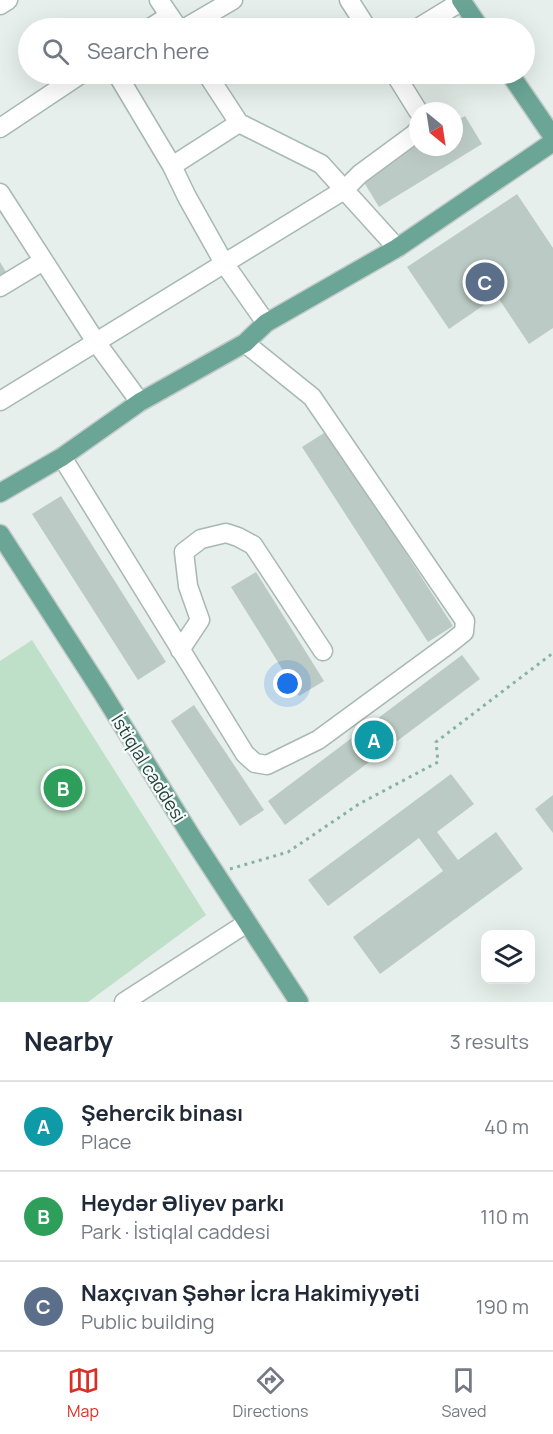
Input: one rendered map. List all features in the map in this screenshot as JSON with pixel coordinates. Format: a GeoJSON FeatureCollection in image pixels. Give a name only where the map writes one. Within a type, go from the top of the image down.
{"type":"FeatureCollection","features":[{"type":"Feature","properties":{"kind":"main road"},"geometry":{"type":"LineString","coordinates":[[462,1],[473,18]]}},
{"type":"Feature","properties":{"kind":"main road"},"geometry":{"type":"LineString","coordinates":[[517,84],[553,137]]}},
{"type":"Feature","properties":{"kind":"main road"},"geometry":{"type":"LineString","coordinates":[[0,494],[62,457],[140,402],[245,343],[266,323],[397,248],[553,142]]}},
{"type":"Feature","properties":{"kind":"main road","name":"İstiqlal caddesi"},"geometry":{"type":"LineString","coordinates":[[0,534],[299,1002]]}},
{"type":"Feature","properties":{"kind":"street"},"geometry":{"type":"LineString","coordinates":[[0,5],[8,0]]}},
{"type":"Feature","properties":{"kind":"street"},"geometry":{"type":"LineString","coordinates":[[159,0],[171,18]]}},
{"type":"Feature","properties":{"kind":"street"},"geometry":{"type":"LineString","coordinates":[[202,18],[233,0]]}},
{"type":"Feature","properties":{"kind":"street"},"geometry":{"type":"LineString","coordinates":[[349,0],[361,18]]}},
{"type":"Feature","properties":{"kind":"street"},"geometry":{"type":"LineString","coordinates":[[434,18],[462,1]]}},
{"type":"Feature","properties":{"kind":"street"},"geometry":{"type":"LineString","coordinates":[[0,128],[66,84]]}},
{"type":"Feature","properties":{"kind":"street"},"geometry":{"type":"LineString","coordinates":[[123,84],[172,166],[224,263],[266,323]]}},
{"type":"Feature","properties":{"kind":"street"},"geometry":{"type":"LineString","coordinates":[[214,84],[239,123],[321,164],[397,248]]}},
{"type":"Feature","properties":{"kind":"street"},"geometry":{"type":"LineString","coordinates":[[401,84],[412,102]]}},
{"type":"Feature","properties":{"kind":"street"},"geometry":{"type":"LineString","coordinates":[[172,166],[239,123]]}},
{"type":"Feature","properties":{"kind":"street"},"geometry":{"type":"LineString","coordinates":[[0,401],[344,190],[360,174],[409,138]]}},
{"type":"Feature","properties":{"kind":"street"},"geometry":{"type":"LineString","coordinates":[[0,194],[96,342],[140,402]]}},
{"type":"Feature","properties":{"kind":"street"},"geometry":{"type":"LineString","coordinates":[[0,287],[43,261]]}},
{"type":"Feature","properties":{"kind":"street"},"geometry":{"type":"LineString","coordinates":[[62,457],[245,754],[255,763],[267,765],[318,740],[464,632],[465,621],[312,397],[245,343]]}},
{"type":"Feature","properties":{"kind":"street"},"geometry":{"type":"LineString","coordinates":[[180,650],[200,620],[188,586],[183,552],[201,539],[226,533],[253,545],[323,651]]}},
{"type":"Feature","properties":{"kind":"street"},"geometry":{"type":"LineString","coordinates":[[124,1002],[247,923]]}},
{"type":"Feature","properties":{"kind":"path"},"geometry":{"type":"LineString","coordinates":[[215,873],[288,852],[359,804],[438,762],[436,742],[553,653]]}},
{"type":"Feature","properties":{"kind":"green space"},"geometry":{"type":"Polygon","coordinates":[[[32,640],[206,915],[88,1002],[0,1002],[0,661],[32,640]]]}},
{"type":"Feature","properties":{"kind":"building"},"geometry":{"type":"Polygon","coordinates":[[[465,116],[482,144],[463,156],[463,117],[465,116]]]}},
{"type":"Feature","properties":{"kind":"building"},"geometry":{"type":"Polygon","coordinates":[[[409,150],[409,156],[462,156],[379,207],[362,179],[409,150]]]}},
{"type":"Feature","properties":{"kind":"building"},"geometry":{"type":"Polygon","coordinates":[[[517,194],[553,248],[553,328],[529,344],[497,296],[449,329],[407,267],[517,194]]]}},
{"type":"Feature","properties":{"kind":"building"},"geometry":{"type":"Polygon","coordinates":[[[0,262],[6,272],[0,275],[0,262]]]}},
{"type":"Feature","properties":{"kind":"building"},"geometry":{"type":"Polygon","coordinates":[[[327,431],[453,626],[428,642],[302,447],[327,431]]]}},
{"type":"Feature","properties":{"kind":"building"},"geometry":{"type":"Polygon","coordinates":[[[61,496],[166,662],[138,680],[32,514],[61,496]]]}},
{"type":"Feature","properties":{"kind":"building"},"geometry":{"type":"Polygon","coordinates":[[[256,572],[324,681],[299,696],[231,587],[256,572]]]}},
{"type":"Feature","properties":{"kind":"building"},"geometry":{"type":"Polygon","coordinates":[[[462,655],[480,679],[285,825],[268,801],[462,655]]]}},
{"type":"Feature","properties":{"kind":"building"},"geometry":{"type":"Polygon","coordinates":[[[194,705],[264,810],[240,826],[171,721],[194,705]]]}},
{"type":"Feature","properties":{"kind":"building"},"geometry":{"type":"Polygon","coordinates":[[[451,774],[474,804],[437,832],[458,860],[496,832],[523,869],[380,974],[353,937],[443,871],[419,838],[328,906],[308,880],[451,774]]]}},
{"type":"Feature","properties":{"kind":"building"},"geometry":{"type":"Polygon","coordinates":[[[553,795],[553,833],[535,809],[553,795]]]}},
{"type":"Feature","properties":{"kind":"place","name":"Naxçıvan Şəhər İcra Hakimiyyəti"},"geometry":{"type":"Point","coordinates":[485,282]}},
{"type":"Feature","properties":{"kind":"place","name":"Şehercik binası"},"geometry":{"type":"Point","coordinates":[374,740]}},
{"type":"Feature","properties":{"kind":"place","name":"Heydər Əliyev parkı"},"geometry":{"type":"Point","coordinates":[63,788]}}]}
